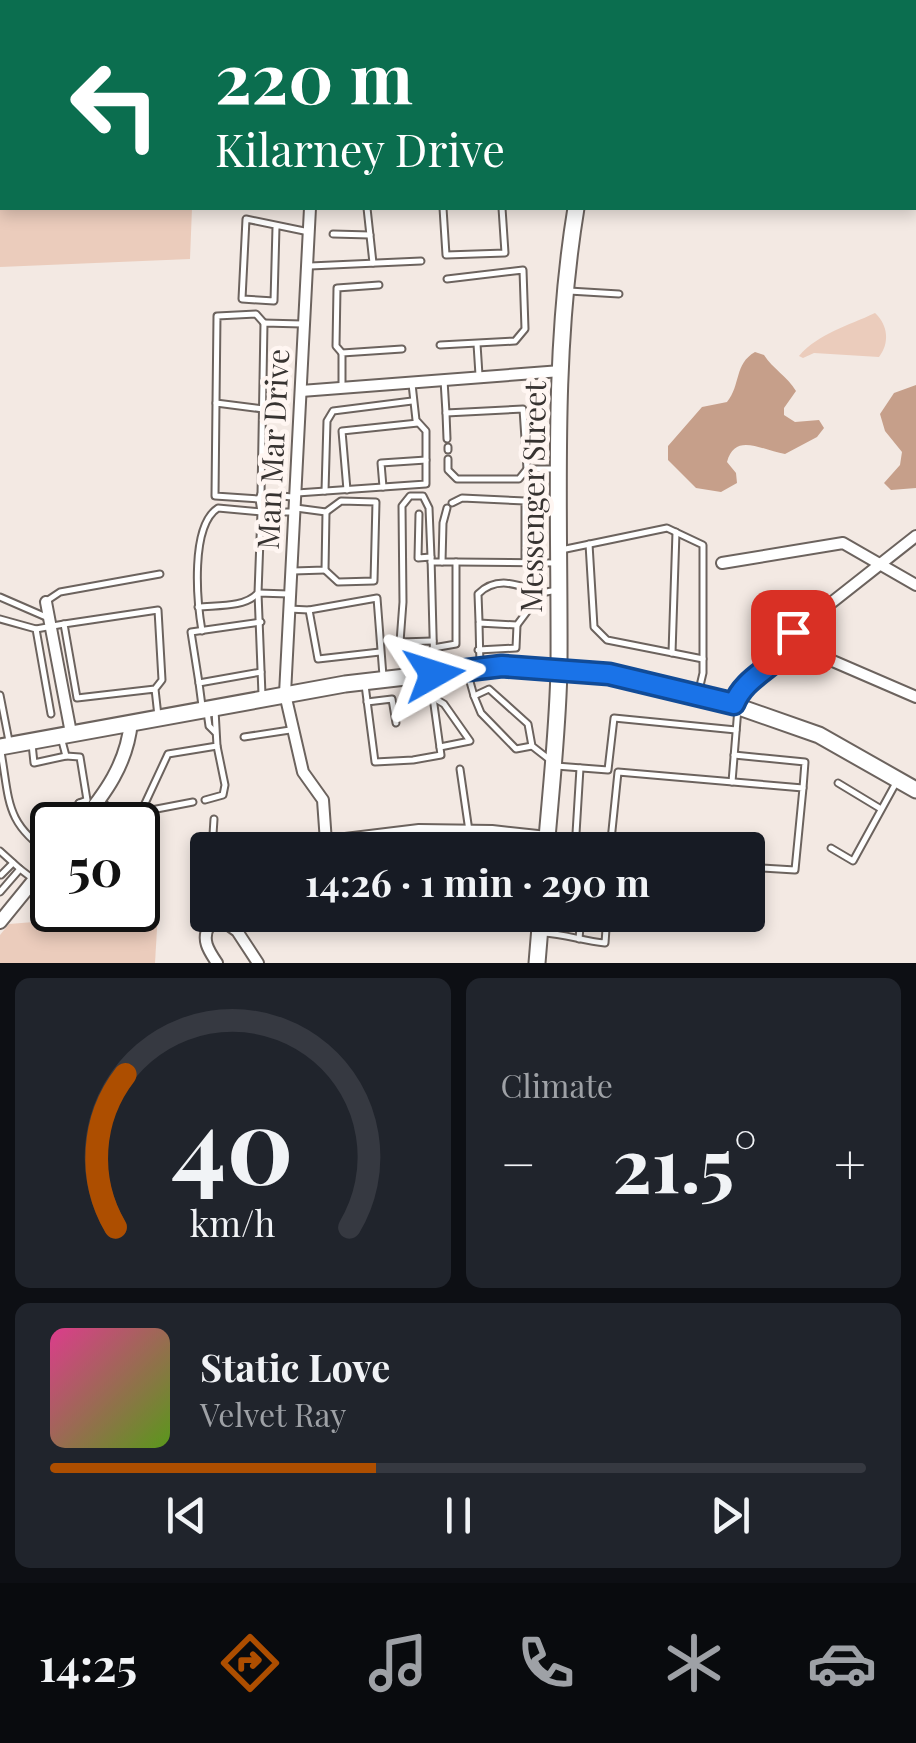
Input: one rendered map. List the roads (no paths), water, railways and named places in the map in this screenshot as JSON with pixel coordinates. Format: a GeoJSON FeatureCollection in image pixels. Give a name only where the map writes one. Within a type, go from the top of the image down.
{"type":"FeatureCollection","features":[{"type":"Feature","properties":{"kind":"main road","name":"Messenger Street"},"geometry":{"type":"LineString","coordinates":[[547,832],[559,671],[561,372],[574,210]]}},
{"type":"Feature","properties":{"kind":"main road"},"geometry":{"type":"LineString","coordinates":[[3,746],[285,694],[502,666],[609,674],[736,704],[819,735],[916,790]]}},
{"type":"Feature","properties":{"kind":"main road"},"geometry":{"type":"LineString","coordinates":[[537,963],[540,932]]}},
{"type":"Feature","properties":{"kind":"street","name":"Man Mar Drive"},"geometry":{"type":"LineString","coordinates":[[310,210],[285,694],[303,772],[323,800],[325,832]]}},
{"type":"Feature","properties":{"kind":"street"},"geometry":{"type":"LineString","coordinates":[[302,391],[561,372]]}},
{"type":"Feature","properties":{"kind":"street"},"geometry":{"type":"LineString","coordinates":[[736,704],[742,687],[788,651],[793,632],[916,536]]}},
{"type":"Feature","properties":{"kind":"street"},"geometry":{"type":"LineString","coordinates":[[722,562],[842,542],[916,585]]}},
{"type":"Feature","properties":{"kind":"street"},"geometry":{"type":"LineString","coordinates":[[46,602],[66,734]]}},
{"type":"Feature","properties":{"kind":"street"},"geometry":{"type":"LineString","coordinates":[[791,643],[916,697]]}},
{"type":"Feature","properties":{"kind":"street"},"geometry":{"type":"LineString","coordinates":[[92,802],[122,764],[131,722]]}},
{"type":"Feature","properties":{"kind":"street"},"geometry":{"type":"LineString","coordinates":[[404,832],[475,832]]}},
{"type":"Feature","properties":{"kind":"street"},"geometry":{"type":"LineString","coordinates":[[0,922],[30,886]]}},
{"type":"Feature","properties":{"kind":"street"},"geometry":{"type":"LineString","coordinates":[[217,963],[205,935],[209,926],[223,920],[237,931],[258,963]]}},
{"type":"Feature","properties":{"kind":"lane"},"geometry":{"type":"LineString","coordinates":[[367,210],[373,264]]}},
{"type":"Feature","properties":{"kind":"lane"},"geometry":{"type":"LineString","coordinates":[[443,210],[446,255],[505,253],[502,210]]}},
{"type":"Feature","properties":{"kind":"lane"},"geometry":{"type":"LineString","coordinates":[[276,227],[274,300],[242,299],[246,219],[308,232]]}},
{"type":"Feature","properties":{"kind":"lane"},"geometry":{"type":"LineString","coordinates":[[334,234],[370,234]]}},
{"type":"Feature","properties":{"kind":"lane"},"geometry":{"type":"LineString","coordinates":[[306,266],[421,261]]}},
{"type":"Feature","properties":{"kind":"lane"},"geometry":{"type":"LineString","coordinates":[[440,345],[515,340],[521,336],[526,320],[522,270],[447,279]]}},
{"type":"Feature","properties":{"kind":"lane"},"geometry":{"type":"LineString","coordinates":[[342,388],[342,354],[336,346],[337,288],[379,284]]}},
{"type":"Feature","properties":{"kind":"lane"},"geometry":{"type":"LineString","coordinates":[[566,291],[619,294]]}},
{"type":"Feature","properties":{"kind":"lane"},"geometry":{"type":"LineString","coordinates":[[262,698],[258,594],[260,496],[263,409],[264,323],[256,314],[217,316],[215,496],[260,496],[326,512]]}},
{"type":"Feature","properties":{"kind":"lane"},"geometry":{"type":"LineString","coordinates":[[264,323],[304,324]]}},
{"type":"Feature","properties":{"kind":"lane"},"geometry":{"type":"LineString","coordinates":[[477,344],[479,378]]}},
{"type":"Feature","properties":{"kind":"lane"},"geometry":{"type":"LineString","coordinates":[[342,354],[402,349]]}},
{"type":"Feature","properties":{"kind":"lane"},"geometry":{"type":"LineString","coordinates":[[444,380],[447,438]]}},
{"type":"Feature","properties":{"kind":"lane"},"geometry":{"type":"LineString","coordinates":[[202,631],[198,564],[212,510],[260,512],[325,491],[426,484],[426,432],[418,423],[412,382]]}},
{"type":"Feature","properties":{"kind":"lane"},"geometry":{"type":"LineString","coordinates":[[325,491],[327,421],[332,411],[414,401]]}},
{"type":"Feature","properties":{"kind":"lane"},"geometry":{"type":"LineString","coordinates":[[216,404],[263,409]]}},
{"type":"Feature","properties":{"kind":"lane"},"geometry":{"type":"LineString","coordinates":[[446,414],[523,409],[527,469],[518,479],[457,479],[448,470],[448,459]]}},
{"type":"Feature","properties":{"kind":"lane"},"geometry":{"type":"LineString","coordinates":[[346,490],[342,431],[418,423]]}},
{"type":"Feature","properties":{"kind":"lane"},"geometry":{"type":"LineString","coordinates":[[383,487],[381,462],[426,460]]}},
{"type":"Feature","properties":{"kind":"lane"},"geometry":{"type":"LineString","coordinates":[[527,469],[558,469]]}},
{"type":"Feature","properties":{"kind":"lane"},"geometry":{"type":"LineString","coordinates":[[364,682],[375,762],[442,755],[433,698],[433,644],[431,560],[428,503],[418,495],[410,496],[402,506],[400,642],[433,644],[456,644],[456,562]]}},
{"type":"Feature","properties":{"kind":"lane"},"geometry":{"type":"LineString","coordinates":[[442,562],[443,523],[450,506],[462,498],[525,501],[525,563]]}},
{"type":"Feature","properties":{"kind":"lane"},"geometry":{"type":"LineString","coordinates":[[290,572],[325,570],[338,582],[374,581],[376,502],[341,501],[326,512]]}},
{"type":"Feature","properties":{"kind":"lane"},"geometry":{"type":"LineString","coordinates":[[325,570],[326,512]]}},
{"type":"Feature","properties":{"kind":"lane"},"geometry":{"type":"LineString","coordinates":[[418,514],[418,558],[442,562],[525,563],[559,557],[589,544],[668,528],[703,545],[704,659],[699,693]]}},
{"type":"Feature","properties":{"kind":"lane"},"geometry":{"type":"LineString","coordinates":[[672,653],[676,532]]}},
{"type":"Feature","properties":{"kind":"lane"},"geometry":{"type":"LineString","coordinates":[[589,544],[594,627],[607,640],[704,659]]}},
{"type":"Feature","properties":{"kind":"lane"},"geometry":{"type":"LineString","coordinates":[[46,602],[60,592],[160,574]]}},
{"type":"Feature","properties":{"kind":"lane"},"geometry":{"type":"LineString","coordinates":[[532,746],[516,749],[481,713],[474,696],[478,594],[487,585],[511,582],[541,593],[558,590]]}},
{"type":"Feature","properties":{"kind":"lane"},"geometry":{"type":"LineString","coordinates":[[478,650],[516,648],[517,626],[541,593]]}},
{"type":"Feature","properties":{"kind":"lane"},"geometry":{"type":"LineString","coordinates":[[198,607],[246,603],[258,594],[289,594]]}},
{"type":"Feature","properties":{"kind":"lane"},"geometry":{"type":"LineString","coordinates":[[0,597],[50,622],[64,624],[158,610],[162,680],[155,689],[77,698],[64,624]]}},
{"type":"Feature","properties":{"kind":"lane"},"geometry":{"type":"LineString","coordinates":[[288,609],[308,610],[377,598],[383,680]]}},
{"type":"Feature","properties":{"kind":"lane"},"geometry":{"type":"LineString","coordinates":[[308,610],[318,659],[381,652]]}},
{"type":"Feature","properties":{"kind":"lane"},"geometry":{"type":"LineString","coordinates":[[0,619],[36,629],[50,622]]}},
{"type":"Feature","properties":{"kind":"lane"},"geometry":{"type":"LineString","coordinates":[[205,800],[223,795],[226,786],[215,732],[199,683],[192,632],[260,622]]}},
{"type":"Feature","properties":{"kind":"lane"},"geometry":{"type":"LineString","coordinates":[[479,622],[517,626]]}},
{"type":"Feature","properties":{"kind":"lane"},"geometry":{"type":"LineString","coordinates":[[36,629],[51,714]]}},
{"type":"Feature","properties":{"kind":"lane"},"geometry":{"type":"LineString","coordinates":[[43,666],[58,663]]}},
{"type":"Feature","properties":{"kind":"lane"},"geometry":{"type":"LineString","coordinates":[[199,683],[262,672]]}},
{"type":"Feature","properties":{"kind":"lane"},"geometry":{"type":"LineString","coordinates":[[155,689],[162,717]]}},
{"type":"Feature","properties":{"kind":"lane"},"geometry":{"type":"LineString","coordinates":[[474,696],[489,690],[528,724],[532,746],[552,764],[803,788]]}},
{"type":"Feature","properties":{"kind":"lane"},"geometry":{"type":"LineString","coordinates":[[0,695],[3,797],[17,825],[30,837]]}},
{"type":"Feature","properties":{"kind":"lane"},"geometry":{"type":"LineString","coordinates":[[433,698],[444,704],[470,740],[440,747]]}},
{"type":"Feature","properties":{"kind":"lane"},"geometry":{"type":"LineString","coordinates":[[367,702],[392,699],[396,723]]}},
{"type":"Feature","properties":{"kind":"lane"},"geometry":{"type":"LineString","coordinates":[[732,782],[736,704]]}},
{"type":"Feature","properties":{"kind":"lane"},"geometry":{"type":"LineString","coordinates":[[608,770],[614,718],[736,730]]}},
{"type":"Feature","properties":{"kind":"lane"},"geometry":{"type":"LineString","coordinates":[[244,737],[293,730]]}},
{"type":"Feature","properties":{"kind":"lane"},"geometry":{"type":"LineString","coordinates":[[66,734],[66,756]]}},
{"type":"Feature","properties":{"kind":"lane"},"geometry":{"type":"LineString","coordinates":[[32,740],[34,763],[80,757],[88,802]]}},
{"type":"Feature","properties":{"kind":"lane"},"geometry":{"type":"LineString","coordinates":[[146,802],[168,754],[217,746]]}},
{"type":"Feature","properties":{"kind":"lane"},"geometry":{"type":"LineString","coordinates":[[734,755],[805,762],[794,870],[765,867]]}},
{"type":"Feature","properties":{"kind":"lane"},"geometry":{"type":"LineString","coordinates":[[576,832],[580,768]]}},
{"type":"Feature","properties":{"kind":"lane"},"geometry":{"type":"LineString","coordinates":[[460,769],[469,831]]}},
{"type":"Feature","properties":{"kind":"lane"},"geometry":{"type":"LineString","coordinates":[[612,832],[618,772]]}},
{"type":"Feature","properties":{"kind":"lane"},"geometry":{"type":"LineString","coordinates":[[831,848],[853,861],[898,778]]}},
{"type":"Feature","properties":{"kind":"lane"},"geometry":{"type":"LineString","coordinates":[[838,783],[881,809]]}},
{"type":"Feature","properties":{"kind":"lane"},"geometry":{"type":"LineString","coordinates":[[160,808],[193,802]]}},
{"type":"Feature","properties":{"kind":"lane"},"geometry":{"type":"LineString","coordinates":[[213,832],[214,819]]}},
{"type":"Feature","properties":{"kind":"lane"},"geometry":{"type":"LineString","coordinates":[[2,855],[30,876]]}},
{"type":"Feature","properties":{"kind":"lane"},"geometry":{"type":"LineString","coordinates":[[1,875],[13,862]]}},
{"type":"Feature","properties":{"kind":"lane"},"geometry":{"type":"LineString","coordinates":[[0,892],[20,869]]}},
{"type":"Feature","properties":{"kind":"lane"},"geometry":{"type":"LineString","coordinates":[[540,932],[572,934],[605,943],[606,932]]}},
{"type":"Feature","properties":{"kind":"lane"},"geometry":{"type":"LineString","coordinates":[[579,939],[580,932]]}}]}
